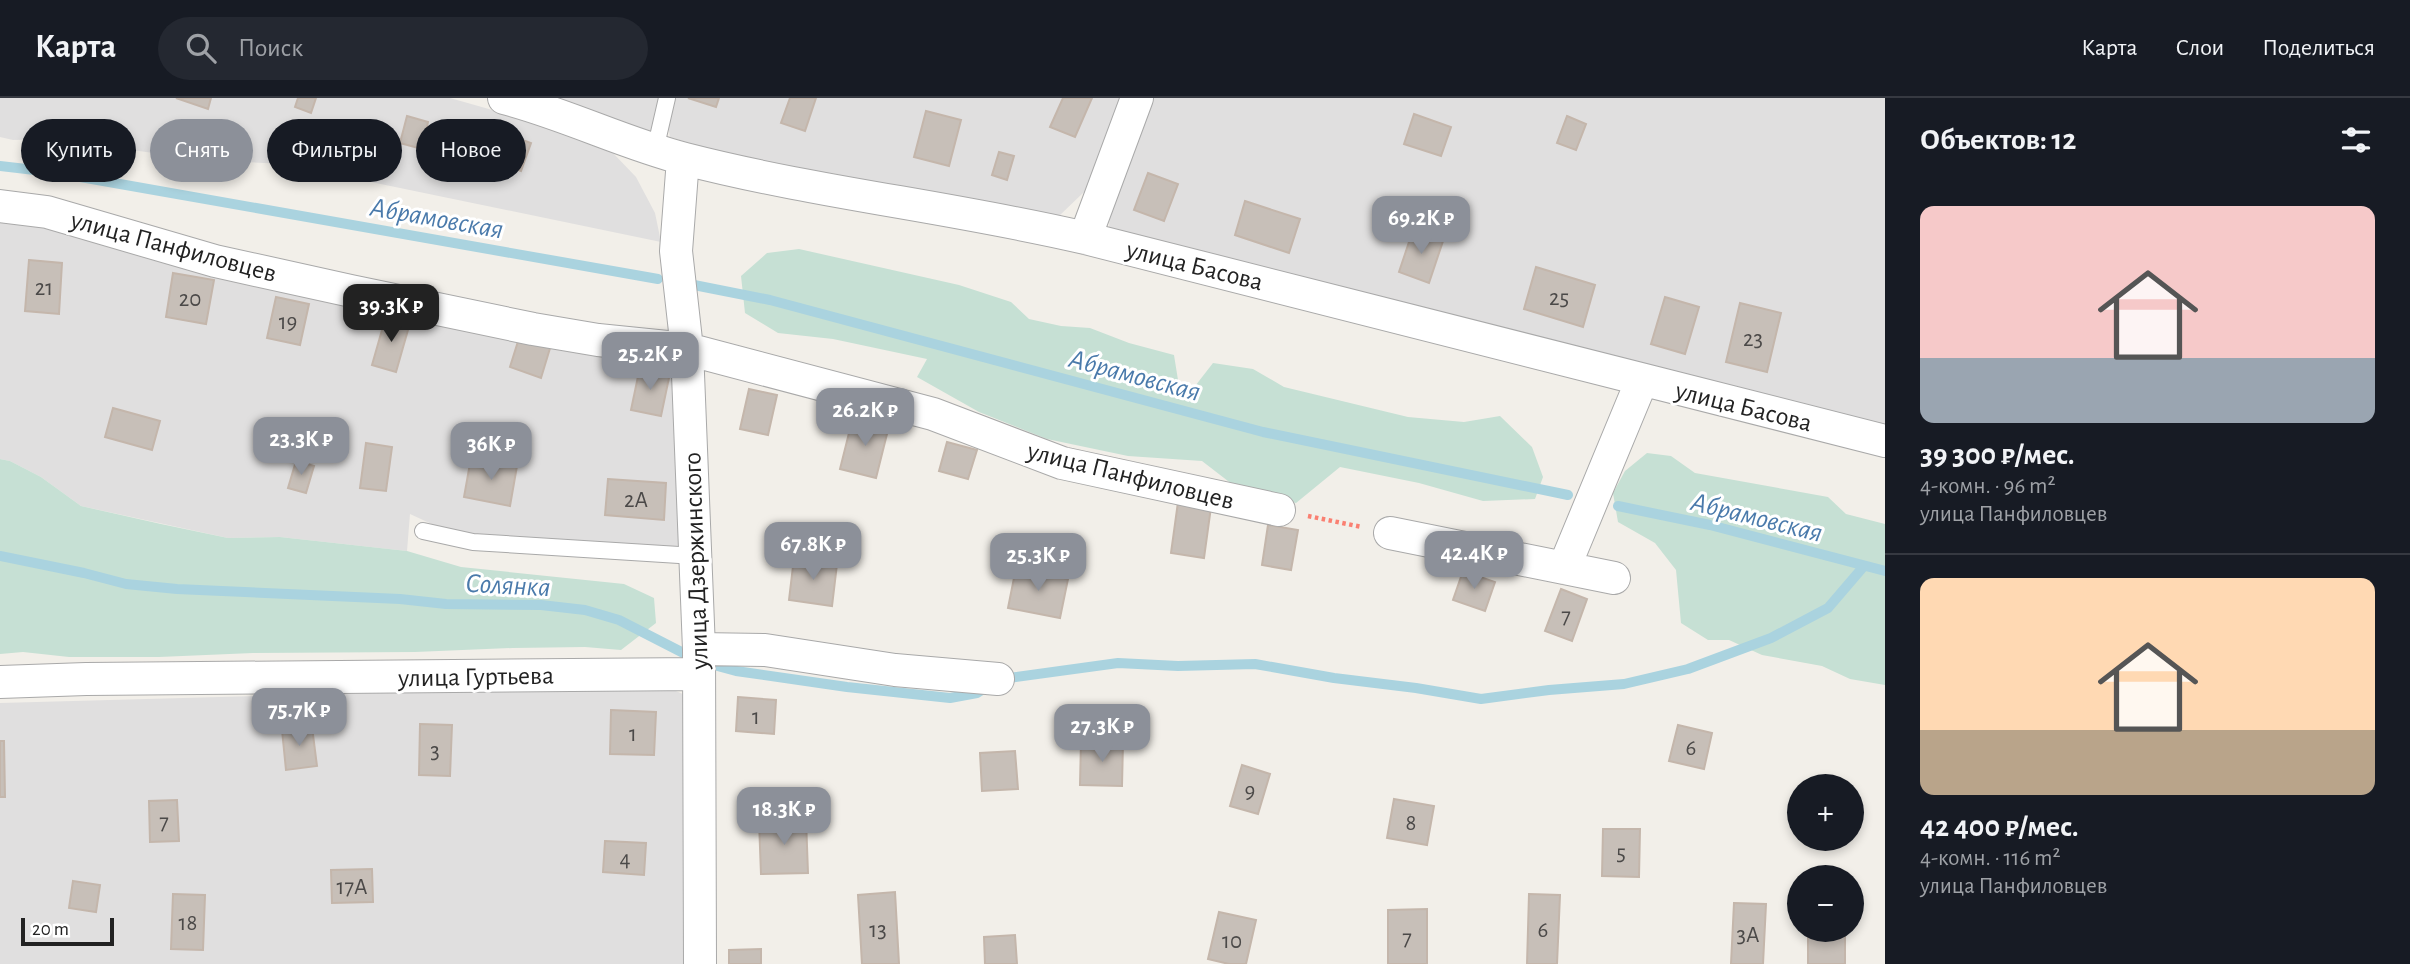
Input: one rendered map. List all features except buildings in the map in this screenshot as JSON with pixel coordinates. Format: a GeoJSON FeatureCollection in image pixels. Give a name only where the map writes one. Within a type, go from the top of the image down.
{"type":"FeatureCollection","features":[{"type":"Feature","properties":{"kind":"street","name":"улица Басова"},"geometry":{"type":"LineString","coordinates":[[504,98],[669,154],[739,172],[1085,238],[1885,441]]}},
{"type":"Feature","properties":{"kind":"street"},"geometry":{"type":"LineString","coordinates":[[1085,238],[1137,98]]}},
{"type":"Feature","properties":{"kind":"street","name":"улица Дзержинского"},"geometry":{"type":"LineString","coordinates":[[669,154],[687,349],[695,556],[699,661],[700,964]]}},
{"type":"Feature","properties":{"kind":"street","name":"улица Панфиловцев"},"geometry":{"type":"LineString","coordinates":[[0,206],[47,212],[215,261],[533,329],[598,340],[687,349],[933,414],[1062,463],[1279,510]]}},
{"type":"Feature","properties":{"kind":"street"},"geometry":{"type":"LineString","coordinates":[[1564,568],[1642,380]]}},
{"type":"Feature","properties":{"kind":"street"},"geometry":{"type":"LineString","coordinates":[[1390,533],[1614,579]]}},
{"type":"Feature","properties":{"kind":"street","name":"улица Гуртьева"},"geometry":{"type":"LineString","coordinates":[[0,682],[699,661],[765,650],[895,670],[998,679]]}},
{"type":"Feature","properties":{"kind":"lane"},"geometry":{"type":"LineString","coordinates":[[667,98],[669,154]]}},
{"type":"Feature","properties":{"kind":"lane"},"geometry":{"type":"LineString","coordinates":[[423,531],[473,542],[695,556]]}},
{"type":"Feature","properties":{"kind":"path"},"geometry":{"type":"LineString","coordinates":[[1279,510],[1390,533]]}},
{"type":"Feature","properties":{"kind":"shaded area"},"geometry":{"type":"Polygon","coordinates":[[[0,98],[450,98],[524,119],[416,119],[416,182],[526,182],[526,120],[573,133],[613,153],[636,177],[655,213],[661,242],[371,182],[402,182],[402,119],[267,119],[267,163],[253,162],[253,119],[150,119],[150,153],[136,151],[136,119],[21,119],[21,140],[0,137],[0,98]]]}},
{"type":"Feature","properties":{"kind":"shaded area"},"geometry":{"type":"Polygon","coordinates":[[[550,98],[661,98],[655,128],[650,133],[550,98]]]}},
{"type":"Feature","properties":{"kind":"shaded area"},"geometry":{"type":"Polygon","coordinates":[[[673,98],[1128,98],[1116,136],[1084,192],[1059,216],[990,207],[863,184],[837,174],[766,166],[670,137],[667,121],[673,98]]]}},
{"type":"Feature","properties":{"kind":"shaded area"},"geometry":{"type":"Polygon","coordinates":[[[1152,98],[1885,98],[1885,431],[1109,229],[1110,210],[1152,98]]]}},
{"type":"Feature","properties":{"kind":"shaded area"},"geometry":{"type":"Polygon","coordinates":[[[0,218],[668,355],[678,370],[679,547],[479,535],[436,526],[410,514],[407,551],[280,537],[228,538],[81,506],[41,477],[10,461],[0,459],[0,218]]]}},
{"type":"Feature","properties":{"kind":"shaded area"},"geometry":{"type":"Polygon","coordinates":[[[662,685],[685,695],[686,964],[0,964],[0,703],[662,685]]]}},
{"type":"Feature","properties":{"kind":"green space"},"geometry":{"type":"Polygon","coordinates":[[[799,249],[959,285],[1011,302],[1029,319],[1061,326],[1090,328],[1129,343],[1174,355],[1178,380],[1192,390],[1213,363],[1253,369],[1284,387],[1408,417],[1464,422],[1500,416],[1532,447],[1543,477],[1535,499],[1483,501],[1419,483],[1340,467],[1296,503],[1237,488],[1202,461],[1128,456],[1047,439],[979,412],[917,377],[927,359],[833,339],[778,333],[745,313],[741,276],[767,253],[799,249]]]}},
{"type":"Feature","properties":{"kind":"green space"},"geometry":{"type":"Polygon","coordinates":[[[1647,453],[1671,456],[1695,473],[1828,497],[1846,514],[1885,524],[1885,685],[1850,679],[1822,666],[1762,655],[1729,640],[1708,640],[1681,623],[1676,570],[1655,543],[1618,522],[1613,493],[1625,471],[1647,453]]]}},
{"type":"Feature","properties":{"kind":"green space"},"geometry":{"type":"Polygon","coordinates":[[[0,459],[10,461],[41,477],[81,506],[228,538],[280,537],[407,551],[461,567],[624,584],[654,598],[656,623],[621,650],[585,647],[513,648],[159,657],[69,657],[23,652],[0,654],[0,459]]]}},
{"type":"Feature","properties":{"kind":"waterway","name":"Абрамовская"},"geometry":{"type":"LineString","coordinates":[[0,166],[52,172],[658,279]]}},
{"type":"Feature","properties":{"kind":"waterway","name":"Абрамовская"},"geometry":{"type":"LineString","coordinates":[[694,285],[770,300],[1263,432],[1568,495]]}},
{"type":"Feature","properties":{"kind":"waterway","name":"Абрамовская"},"geometry":{"type":"LineString","coordinates":[[1618,506],[1710,525],[1885,571]]}},
{"type":"Feature","properties":{"kind":"waterway","name":"Солянка"},"geometry":{"type":"LineString","coordinates":[[0,556],[126,584],[177,589],[400,599],[446,604],[541,605],[585,610],[619,620],[699,661],[736,671],[950,698],[977,693],[988,686]]}},
{"type":"Feature","properties":{"kind":"waterway"},"geometry":{"type":"LineString","coordinates":[[1001,679],[1118,663],[1178,666],[1255,664],[1481,699],[1624,684],[1688,669],[1771,638],[1828,608],[1864,566]]}}]}
